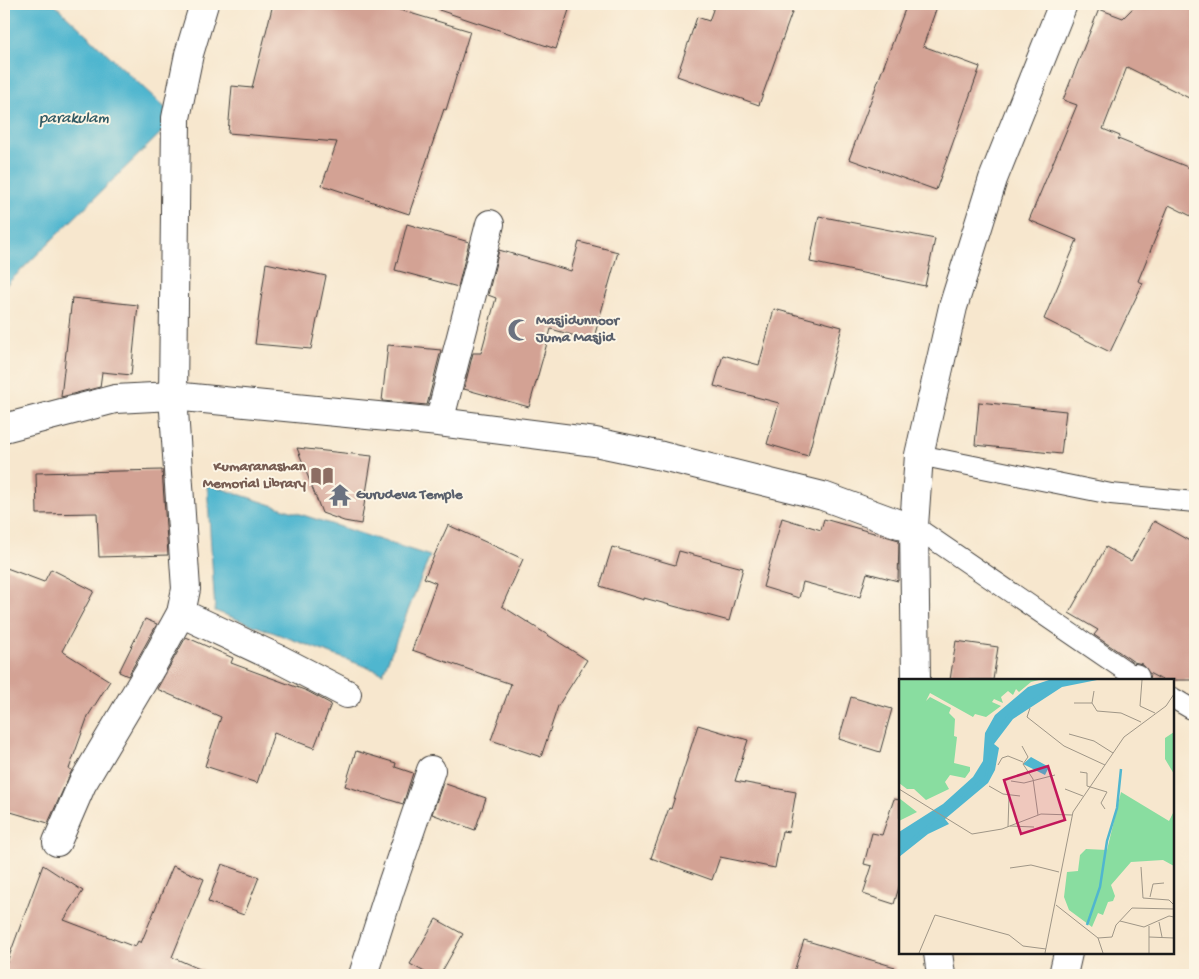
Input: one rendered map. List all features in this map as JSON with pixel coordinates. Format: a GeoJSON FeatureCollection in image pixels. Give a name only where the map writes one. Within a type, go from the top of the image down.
{"type":"FeatureCollection","features":[{"type":"Feature","properties":{"kind":"street"},"geometry":{"type":"LineString","coordinates":[[57,842],[82,784],[152,666],[180,613],[186,588],[173,396],[176,118],[189,54],[204,4]]}},
{"type":"Feature","properties":{"kind":"street"},"geometry":{"type":"LineString","coordinates":[[916,679],[914,526],[919,455],[952,307],[992,180],[1063,4]]}},
{"type":"Feature","properties":{"kind":"street"},"geometry":{"type":"LineString","coordinates":[[439,422],[490,224]]}},
{"type":"Feature","properties":{"kind":"street"},"geometry":{"type":"LineString","coordinates":[[4,428],[115,399],[173,396],[439,422],[595,442],[662,456],[823,496],[899,524],[914,526]]}},
{"type":"Feature","properties":{"kind":"street"},"geometry":{"type":"LineString","coordinates":[[180,613],[281,660],[347,694]]}},
{"type":"Feature","properties":{"kind":"street"},"geometry":{"type":"LineString","coordinates":[[364,975],[390,890],[431,770]]}},
{"type":"Feature","properties":{"kind":"street"},"geometry":{"type":"LineString","coordinates":[[938,954],[941,975]]}},
{"type":"Feature","properties":{"kind":"street"},"geometry":{"type":"LineString","coordinates":[[1063,975],[1068,954]]}},
{"type":"Feature","properties":{"kind":"lane"},"geometry":{"type":"LineString","coordinates":[[919,455],[1111,494],[1195,502]]}},
{"type":"Feature","properties":{"kind":"lane"},"geometry":{"type":"LineString","coordinates":[[914,526],[1136,679]]}},
{"type":"Feature","properties":{"kind":"lane"},"geometry":{"type":"LineString","coordinates":[[1174,699],[1195,710]]}},
{"type":"Feature","properties":{"kind":"water","name":"parakulam"},"geometry":{"type":"Polygon","coordinates":[[[8,4],[54,4],[176,118],[4,287],[4,8],[8,4]]]}},
{"type":"Feature","properties":{"kind":"water"},"geometry":{"type":"Polygon","coordinates":[[[207,484],[430,556],[383,673],[215,611],[207,484]]]}},
{"type":"Feature","properties":{"kind":"building"},"geometry":{"type":"Polygon","coordinates":[[[273,4],[380,4],[470,31],[446,110],[444,109],[409,214],[322,185],[337,142],[228,133],[232,86],[252,88],[273,4]]]}},
{"type":"Feature","properties":{"kind":"building"},"geometry":{"type":"Polygon","coordinates":[[[440,4],[571,4],[556,49],[439,10],[440,4]]]}},
{"type":"Feature","properties":{"kind":"building"},"geometry":{"type":"Polygon","coordinates":[[[715,4],[795,4],[759,105],[677,76],[697,17],[709,21],[715,4]]]}},
{"type":"Feature","properties":{"kind":"building"},"geometry":{"type":"Polygon","coordinates":[[[907,4],[938,4],[923,46],[980,67],[936,190],[849,159],[907,4]]]}},
{"type":"Feature","properties":{"kind":"building"},"geometry":{"type":"Polygon","coordinates":[[[1137,4],[1195,4],[1195,101],[1127,67],[1103,129],[1120,136],[1118,139],[1195,170],[1195,218],[1169,205],[1138,281],[1143,283],[1110,352],[1044,319],[1077,240],[1029,220],[1077,105],[1063,100],[1099,9],[1123,18],[1137,4]]]}},
{"type":"Feature","properties":{"kind":"building"},"geometry":{"type":"Polygon","coordinates":[[[819,216],[935,239],[925,286],[810,262],[819,216]]]}},
{"type":"Feature","properties":{"kind":"building"},"geometry":{"type":"Polygon","coordinates":[[[407,224],[469,242],[458,287],[395,270],[407,224]]]}},
{"type":"Feature","properties":{"kind":"building","name":"Masjidunnoor Juma Masjid"},"geometry":{"type":"Polygon","coordinates":[[[579,242],[618,252],[593,341],[551,329],[529,407],[464,389],[473,353],[481,353],[496,298],[488,295],[499,250],[571,271],[579,242]]]}},
{"type":"Feature","properties":{"kind":"building"},"geometry":{"type":"Polygon","coordinates":[[[266,263],[326,276],[311,349],[255,344],[266,263]]]}},
{"type":"Feature","properties":{"kind":"building"},"geometry":{"type":"Polygon","coordinates":[[[72,298],[138,305],[131,375],[102,372],[100,387],[61,397],[72,298]]]}},
{"type":"Feature","properties":{"kind":"building"},"geometry":{"type":"Polygon","coordinates":[[[774,309],[842,327],[808,456],[767,444],[779,403],[714,386],[723,355],[759,365],[774,309]]]}},
{"type":"Feature","properties":{"kind":"building"},"geometry":{"type":"Polygon","coordinates":[[[388,345],[441,350],[427,405],[382,401],[388,345]]]}},
{"type":"Feature","properties":{"kind":"building"},"geometry":{"type":"Polygon","coordinates":[[[979,402],[1066,411],[1061,454],[975,445],[979,402]]]}},
{"type":"Feature","properties":{"kind":"building","name":"Gurudeva Temple"},"geometry":{"type":"Polygon","coordinates":[[[297,448],[372,456],[361,524],[344,521],[322,513],[297,448]]]}},
{"type":"Feature","properties":{"kind":"building"},"geometry":{"type":"Polygon","coordinates":[[[162,470],[168,555],[99,557],[97,513],[37,514],[36,473],[162,470]]]}},
{"type":"Feature","properties":{"kind":"building"},"geometry":{"type":"Polygon","coordinates":[[[782,518],[821,530],[824,519],[899,540],[898,581],[867,573],[860,597],[803,582],[799,598],[763,587],[782,518]]]}},
{"type":"Feature","properties":{"kind":"building"},"geometry":{"type":"Polygon","coordinates":[[[1154,521],[1195,544],[1195,680],[1160,679],[1149,673],[1142,664],[1134,662],[1094,635],[1098,630],[1069,613],[1106,547],[1131,561],[1154,521]]]}},
{"type":"Feature","properties":{"kind":"building"},"geometry":{"type":"Polygon","coordinates":[[[448,525],[523,559],[502,606],[587,660],[558,706],[541,757],[491,740],[511,684],[412,650],[436,583],[424,578],[448,525]]]}},
{"type":"Feature","properties":{"kind":"building"},"geometry":{"type":"Polygon","coordinates":[[[612,547],[675,565],[679,551],[743,568],[729,621],[644,598],[644,600],[600,586],[612,547]]]}},
{"type":"Feature","properties":{"kind":"building"},"geometry":{"type":"Polygon","coordinates":[[[4,567],[44,582],[51,569],[94,591],[62,651],[110,681],[88,716],[69,769],[72,770],[48,823],[4,810],[4,567]]]}},
{"type":"Feature","properties":{"kind":"building"},"geometry":{"type":"Polygon","coordinates":[[[145,619],[157,624],[128,676],[119,672],[145,619]]]}},
{"type":"Feature","properties":{"kind":"building"},"geometry":{"type":"Polygon","coordinates":[[[186,637],[233,658],[231,663],[307,691],[331,704],[314,748],[274,733],[257,783],[205,766],[221,717],[157,689],[186,637]]]}},
{"type":"Feature","properties":{"kind":"building"},"geometry":{"type":"Polygon","coordinates":[[[956,641],[998,647],[993,679],[950,679],[956,641]]]}},
{"type":"Feature","properties":{"kind":"building"},"geometry":{"type":"Polygon","coordinates":[[[851,697],[892,709],[880,752],[839,739],[851,697]]]}},
{"type":"Feature","properties":{"kind":"building"},"geometry":{"type":"Polygon","coordinates":[[[698,725],[748,740],[735,781],[796,792],[789,832],[782,831],[775,868],[720,857],[712,880],[651,858],[669,808],[671,809],[698,725]]]}},
{"type":"Feature","properties":{"kind":"building"},"geometry":{"type":"Polygon","coordinates":[[[356,751],[396,763],[395,767],[413,773],[403,804],[345,786],[356,751]]]}},
{"type":"Feature","properties":{"kind":"building"},"geometry":{"type":"Polygon","coordinates":[[[443,783],[486,798],[475,830],[432,814],[443,783]]]}},
{"type":"Feature","properties":{"kind":"building"},"geometry":{"type":"Polygon","coordinates":[[[894,799],[899,800],[899,887],[894,904],[863,894],[872,866],[864,864],[872,833],[882,835],[894,799]]]}},
{"type":"Feature","properties":{"kind":"building"},"geometry":{"type":"Polygon","coordinates":[[[222,864],[259,877],[244,915],[208,902],[222,864]]]}},
{"type":"Feature","properties":{"kind":"building"},"geometry":{"type":"Polygon","coordinates":[[[43,865],[83,891],[64,920],[135,947],[138,941],[141,943],[173,866],[204,879],[172,957],[213,975],[4,975],[4,970],[43,865]]]}},
{"type":"Feature","properties":{"kind":"building"},"geometry":{"type":"Polygon","coordinates":[[[436,919],[463,934],[440,975],[430,975],[410,964],[436,919]]]}},
{"type":"Feature","properties":{"kind":"building"},"geometry":{"type":"Polygon","coordinates":[[[804,940],[895,967],[893,975],[793,975],[804,940]]]}},
{"type":"Feature","properties":{"kind":"place","name":"Masjidunnoor Juma Masjid"},"geometry":{"type":"Point","coordinates":[519,330]}},
{"type":"Feature","properties":{"kind":"place","name":"Kumaranashan Memorial Library"},"geometry":{"type":"Point","coordinates":[322,476]}},
{"type":"Feature","properties":{"kind":"place","name":"Gurudeva Temple"},"geometry":{"type":"Point","coordinates":[340,495]}}]}
